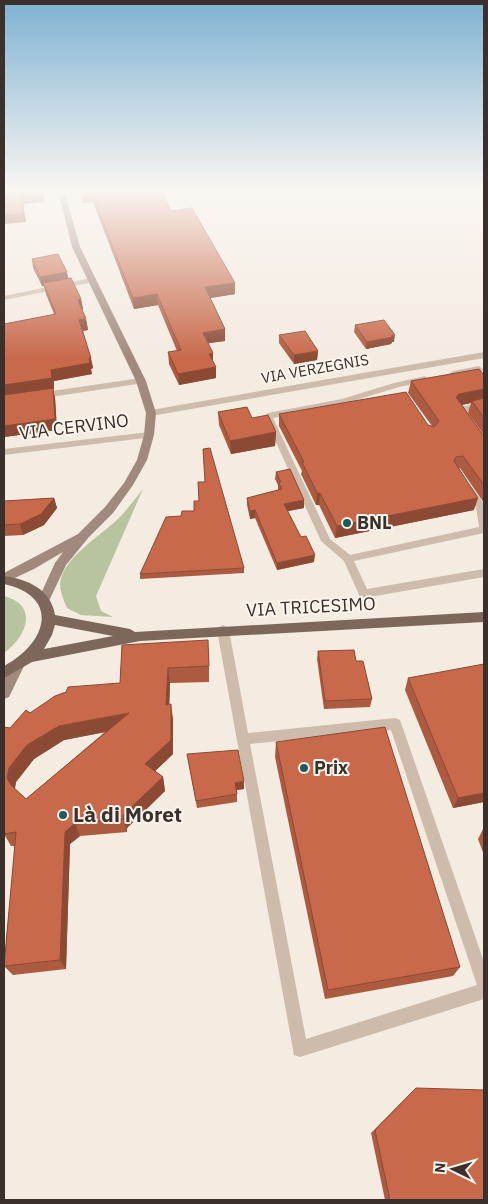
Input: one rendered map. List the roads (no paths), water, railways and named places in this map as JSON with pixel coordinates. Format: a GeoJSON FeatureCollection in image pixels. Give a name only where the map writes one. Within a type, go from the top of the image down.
{"type":"FeatureCollection","features":[{"type":"Feature","properties":{"kind":"main road"},"geometry":{"type":"LineString","coordinates":[[4,579],[27,585],[36,592],[44,600],[49,619],[44,638],[28,657],[17,666],[4,672]]}},
{"type":"Feature","properties":{"kind":"main road","name":"VIA TRICESIMO"},"geometry":{"type":"LineString","coordinates":[[49,619],[140,636]]}},
{"type":"Feature","properties":{"kind":"main road","name":"VIA TRICESIMO"},"geometry":{"type":"LineString","coordinates":[[28,657],[140,636],[224,630],[484,619]]}},
{"type":"Feature","properties":{"kind":"street"},"geometry":{"type":"LineString","coordinates":[[44,600],[61,563],[85,534],[109,510],[128,485],[142,460],[149,435],[151,413],[141,381],[76,246]]}},
{"type":"Feature","properties":{"kind":"street"},"geometry":{"type":"LineString","coordinates":[[4,298],[92,280]]}},
{"type":"Feature","properties":{"kind":"street","name":"VIA VERZEGNIS"},"geometry":{"type":"LineString","coordinates":[[151,413],[484,355]]}},
{"type":"Feature","properties":{"kind":"street"},"geometry":{"type":"LineString","coordinates":[[4,401],[141,381]]}},
{"type":"Feature","properties":{"kind":"street","name":"VIA CERVINO"},"geometry":{"type":"LineString","coordinates":[[4,452],[149,435]]}},
{"type":"Feature","properties":{"kind":"street"},"geometry":{"type":"LineString","coordinates":[[4,579],[85,534]]}},
{"type":"Feature","properties":{"kind":"street"},"geometry":{"type":"LineString","coordinates":[[4,693],[17,666]]}},
{"type":"Feature","properties":{"kind":"lane"},"geometry":{"type":"LineString","coordinates":[[469,357],[482,372]]}},
{"type":"Feature","properties":{"kind":"lane"},"geometry":{"type":"LineString","coordinates":[[482,372],[438,377],[399,389],[268,416],[326,541],[348,559],[364,594],[484,573]]}},
{"type":"Feature","properties":{"kind":"lane"},"geometry":{"type":"LineString","coordinates":[[469,423],[459,410],[484,405]]}},
{"type":"Feature","properties":{"kind":"lane"},"geometry":{"type":"LineString","coordinates":[[348,559],[484,529],[481,507],[462,479]]}},
{"type":"Feature","properties":{"kind":"lane"},"geometry":{"type":"LineString","coordinates":[[224,630],[300,1050],[484,991]]}},
{"type":"Feature","properties":{"kind":"lane"},"geometry":{"type":"LineString","coordinates":[[243,739],[395,724],[484,984]]}},
{"type":"Feature","properties":{"kind":"place","name":"BNL"},"geometry":{"type":"Point","coordinates":[347,523]}},
{"type":"Feature","properties":{"kind":"place","name":"Prix"},"geometry":{"type":"Point","coordinates":[304,768]}},
{"type":"Feature","properties":{"kind":"place","name":"Là di Moret"},"geometry":{"type":"Point","coordinates":[63,815]}}]}
